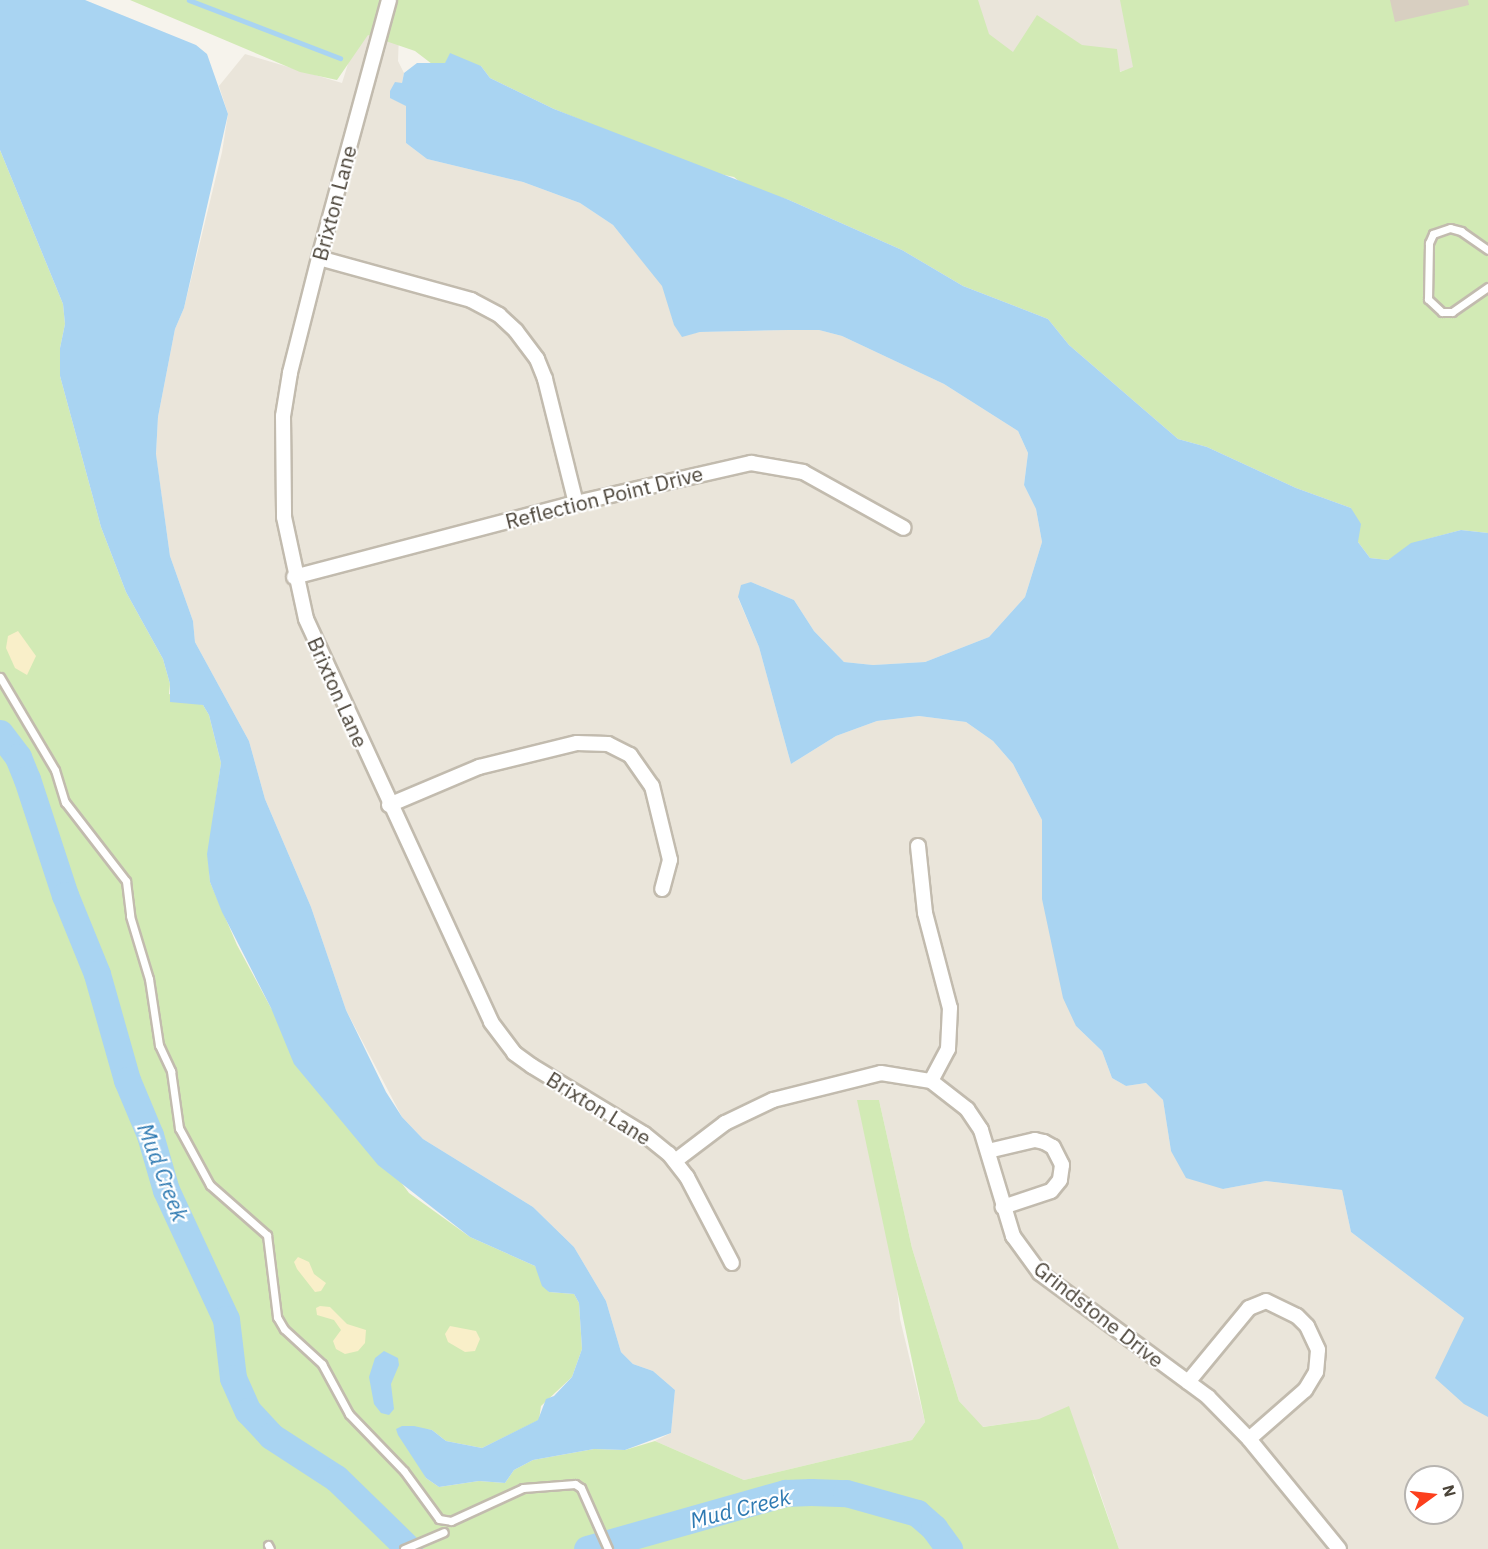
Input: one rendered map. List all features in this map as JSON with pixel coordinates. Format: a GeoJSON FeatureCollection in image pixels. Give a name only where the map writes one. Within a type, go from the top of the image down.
{"type":"FeatureCollection","features":[{"type":"Feature","properties":{"kind":"street","name":"Brixton Lane"},"geometry":{"type":"LineString","coordinates":[[389,0],[290,373],[283,416],[284,517],[294,577],[313,638],[477,998],[504,1040],[532,1066],[650,1138],[675,1161],[732,1263]]}},
{"type":"Feature","properties":{"kind":"street"},"geometry":{"type":"LineString","coordinates":[[319,258],[471,300],[499,315],[516,331],[537,359],[545,379],[576,504]]}},
{"type":"Feature","properties":{"kind":"street","name":"Reflection Point Drive"},"geometry":{"type":"LineString","coordinates":[[294,577],[726,467],[767,464],[818,479],[904,528]]}},
{"type":"Feature","properties":{"kind":"street"},"geometry":{"type":"LineString","coordinates":[[389,805],[479,767],[577,742],[609,744],[630,755],[652,786],[670,860],[662,889]]}},
{"type":"Feature","properties":{"kind":"street"},"geometry":{"type":"LineString","coordinates":[[675,1161],[725,1123],[773,1100],[881,1073],[931,1081],[948,1049],[950,1008],[925,913],[918,846]]}},
{"type":"Feature","properties":{"kind":"street","name":"Grindstone Drive"},"geometry":{"type":"LineString","coordinates":[[931,1081],[967,1109],[988,1151],[1013,1236],[1040,1273],[1188,1382],[1249,1439],[1339,1549]]}},
{"type":"Feature","properties":{"kind":"street"},"geometry":{"type":"LineString","coordinates":[[988,1151],[1035,1140],[1053,1147],[1062,1165],[1060,1180],[1051,1191],[1003,1207]]}},
{"type":"Feature","properties":{"kind":"street"},"geometry":{"type":"LineString","coordinates":[[1188,1382],[1249,1308],[1266,1301],[1297,1316],[1307,1326],[1318,1350],[1316,1372],[1305,1390],[1249,1439]]}},
{"type":"Feature","properties":{"kind":"lane"},"geometry":{"type":"LineString","coordinates":[[1488,250],[1450,228],[1433,234],[1429,243],[1428,299],[1442,312],[1452,312],[1488,287]]}},
{"type":"Feature","properties":{"kind":"lane"},"geometry":{"type":"LineString","coordinates":[[0,677],[43,747],[65,802],[126,881],[133,928],[149,979],[159,1045],[171,1071],[179,1128],[210,1185],[267,1235],[277,1317],[284,1329],[322,1364],[349,1414],[404,1471],[439,1519],[451,1521],[523,1488],[575,1484],[581,1488],[608,1549]]}},
{"type":"Feature","properties":{"kind":"lane"},"geometry":{"type":"LineString","coordinates":[[404,1549],[444,1532]]}},
{"type":"Feature","properties":{"kind":"shaded area"},"geometry":{"type":"Polygon","coordinates":[[[368,0],[399,35],[398,61],[404,73],[402,83],[409,114],[406,143],[427,159],[523,182],[580,203],[613,225],[663,286],[674,324],[682,336],[700,332],[819,330],[842,336],[944,384],[1018,431],[1028,453],[1024,485],[1036,509],[1042,542],[1025,597],[989,637],[925,662],[873,665],[844,662],[814,631],[794,600],[751,582],[738,598],[759,647],[791,764],[836,736],[877,721],[919,716],[966,722],[993,741],[1013,764],[1042,820],[1043,866],[1076,1026],[1102,1051],[1112,1078],[1126,1086],[1146,1083],[1163,1100],[1171,1151],[1223,1189],[1266,1181],[1342,1190],[1351,1232],[1464,1318],[1454,1343],[1488,1417],[1488,1549],[1119,1549],[1094,1475],[1039,1419],[982,1427],[959,1401],[912,1248],[879,1100],[900,1319],[925,1422],[912,1440],[744,1480],[655,1441],[671,1433],[675,1390],[653,1371],[633,1364],[621,1352],[606,1301],[574,1247],[533,1207],[423,1139],[402,1117],[346,1010],[311,907],[265,799],[249,741],[195,642],[193,621],[170,556],[156,455],[158,417],[175,329],[184,308],[222,152],[228,114],[219,86],[245,54],[342,83],[368,0]]]}},
{"type":"Feature","properties":{"kind":"shaded area"},"geometry":{"type":"Polygon","coordinates":[[[929,0],[1152,0],[1168,58],[1101,77],[1036,72],[929,0]]]}},
{"type":"Feature","properties":{"kind":"green space"},"geometry":{"type":"Polygon","coordinates":[[[130,0],[978,0],[989,34],[1013,52],[1037,15],[1082,45],[1117,49],[1120,72],[1133,67],[1120,0],[1488,0],[1488,533],[1461,530],[1420,541],[1388,560],[1370,558],[1358,542],[1351,508],[1296,488],[1207,447],[1178,439],[1069,345],[1048,319],[963,286],[902,250],[789,200],[746,187],[734,177],[710,172],[554,109],[490,78],[481,66],[432,64],[415,51],[368,35],[337,80],[300,72],[130,0]]]}},
{"type":"Feature","properties":{"kind":"green space"},"geometry":{"type":"Polygon","coordinates":[[[0,150],[63,304],[65,324],[60,348],[60,376],[101,527],[126,592],[163,659],[170,684],[169,694],[203,705],[209,715],[221,763],[208,854],[210,882],[237,945],[271,1008],[409,1193],[470,1237],[535,1266],[549,1292],[574,1294],[579,1303],[582,1349],[572,1377],[541,1406],[539,1420],[482,1448],[446,1441],[432,1430],[402,1426],[426,1478],[439,1487],[479,1481],[505,1483],[514,1470],[533,1460],[594,1449],[625,1450],[655,1441],[744,1480],[912,1440],[925,1422],[857,1100],[879,1100],[912,1248],[959,1401],[983,1427],[1039,1419],[1069,1406],[1119,1549],[0,1549],[0,150]]]}},
{"type":"Feature","properties":{"kind":"sand"},"geometry":{"type":"Polygon","coordinates":[[[18,631],[36,656],[27,675],[15,668],[6,648],[8,636],[18,631]]]}},
{"type":"Feature","properties":{"kind":"sand"},"geometry":{"type":"Polygon","coordinates":[[[298,1257],[309,1262],[314,1274],[326,1283],[321,1291],[315,1292],[297,1269],[294,1262],[298,1257]]]}},
{"type":"Feature","properties":{"kind":"sand"},"geometry":{"type":"Polygon","coordinates":[[[330,1307],[347,1324],[366,1330],[365,1343],[358,1351],[345,1354],[336,1349],[333,1341],[341,1330],[334,1320],[317,1315],[316,1308],[330,1307]]]}},
{"type":"Feature","properties":{"kind":"sand"},"geometry":{"type":"Polygon","coordinates":[[[450,1326],[476,1331],[480,1339],[475,1351],[465,1352],[448,1342],[445,1334],[450,1326]]]}},
{"type":"Feature","properties":{"kind":"water"},"geometry":{"type":"Polygon","coordinates":[[[0,0],[85,0],[196,45],[207,54],[228,114],[184,308],[175,329],[158,417],[156,454],[170,556],[193,621],[195,642],[249,741],[265,799],[311,907],[346,1010],[386,1092],[402,1117],[423,1139],[533,1207],[574,1247],[606,1301],[621,1352],[633,1364],[653,1371],[675,1390],[671,1433],[625,1450],[594,1449],[533,1460],[514,1470],[505,1483],[479,1481],[439,1487],[426,1478],[398,1435],[396,1429],[402,1426],[414,1426],[432,1430],[446,1441],[482,1448],[538,1420],[546,1399],[554,1396],[572,1377],[582,1349],[579,1303],[574,1294],[549,1292],[542,1286],[535,1266],[470,1237],[378,1165],[294,1064],[271,1008],[222,912],[210,882],[207,854],[221,763],[209,715],[203,705],[170,702],[170,684],[163,659],[126,592],[101,527],[60,376],[60,348],[65,324],[63,304],[0,150],[0,0]]]}},
{"type":"Feature","properties":{"kind":"water"},"geometry":{"type":"Polygon","coordinates":[[[450,53],[481,66],[490,78],[554,109],[789,200],[902,250],[963,286],[1048,319],[1069,345],[1178,439],[1207,447],[1296,488],[1351,508],[1361,524],[1358,542],[1370,558],[1388,560],[1411,543],[1461,530],[1488,533],[1488,1417],[1464,1404],[1435,1378],[1464,1318],[1351,1232],[1342,1190],[1266,1181],[1223,1189],[1186,1178],[1171,1151],[1163,1100],[1146,1083],[1126,1086],[1112,1078],[1102,1051],[1076,1026],[1063,998],[1042,899],[1042,820],[1013,764],[993,741],[966,722],[919,716],[877,721],[836,736],[791,764],[759,647],[738,597],[741,585],[751,582],[794,600],[814,631],[844,662],[873,665],[925,662],[989,637],[1025,597],[1042,542],[1036,509],[1024,485],[1028,453],[1018,431],[944,384],[842,336],[819,330],[788,330],[700,332],[682,337],[674,325],[662,286],[613,225],[580,203],[523,182],[427,159],[406,143],[406,106],[390,98],[390,91],[395,82],[402,83],[404,73],[417,63],[445,63],[450,53]]]}},
{"type":"Feature","properties":{"kind":"water"},"geometry":{"type":"Polygon","coordinates":[[[384,1351],[398,1358],[399,1365],[391,1384],[394,1409],[389,1415],[381,1413],[374,1404],[369,1377],[375,1358],[384,1351]]]}},
{"type":"Feature","properties":{"kind":"building"},"geometry":{"type":"Polygon","coordinates":[[[1390,0],[1468,0],[1469,5],[1395,22],[1390,0]]]}},
{"type":"Feature","properties":{"kind":"waterway"},"geometry":{"type":"LineString","coordinates":[[189,0],[340,58]]}},
{"type":"Feature","properties":{"kind":"waterway","name":"Mud Creek"},"geometry":{"type":"LineString","coordinates":[[0,733],[18,757],[27,779],[65,895],[97,974],[127,1080],[150,1135],[166,1190],[226,1319],[233,1378],[248,1411],[271,1436],[336,1478],[409,1549]]}},
{"type":"Feature","properties":{"kind":"waterway","name":"Mud Creek"},"geometry":{"type":"LineString","coordinates":[[587,1549],[785,1493],[811,1492],[846,1493],[917,1513],[934,1528],[949,1549]]}}]}
